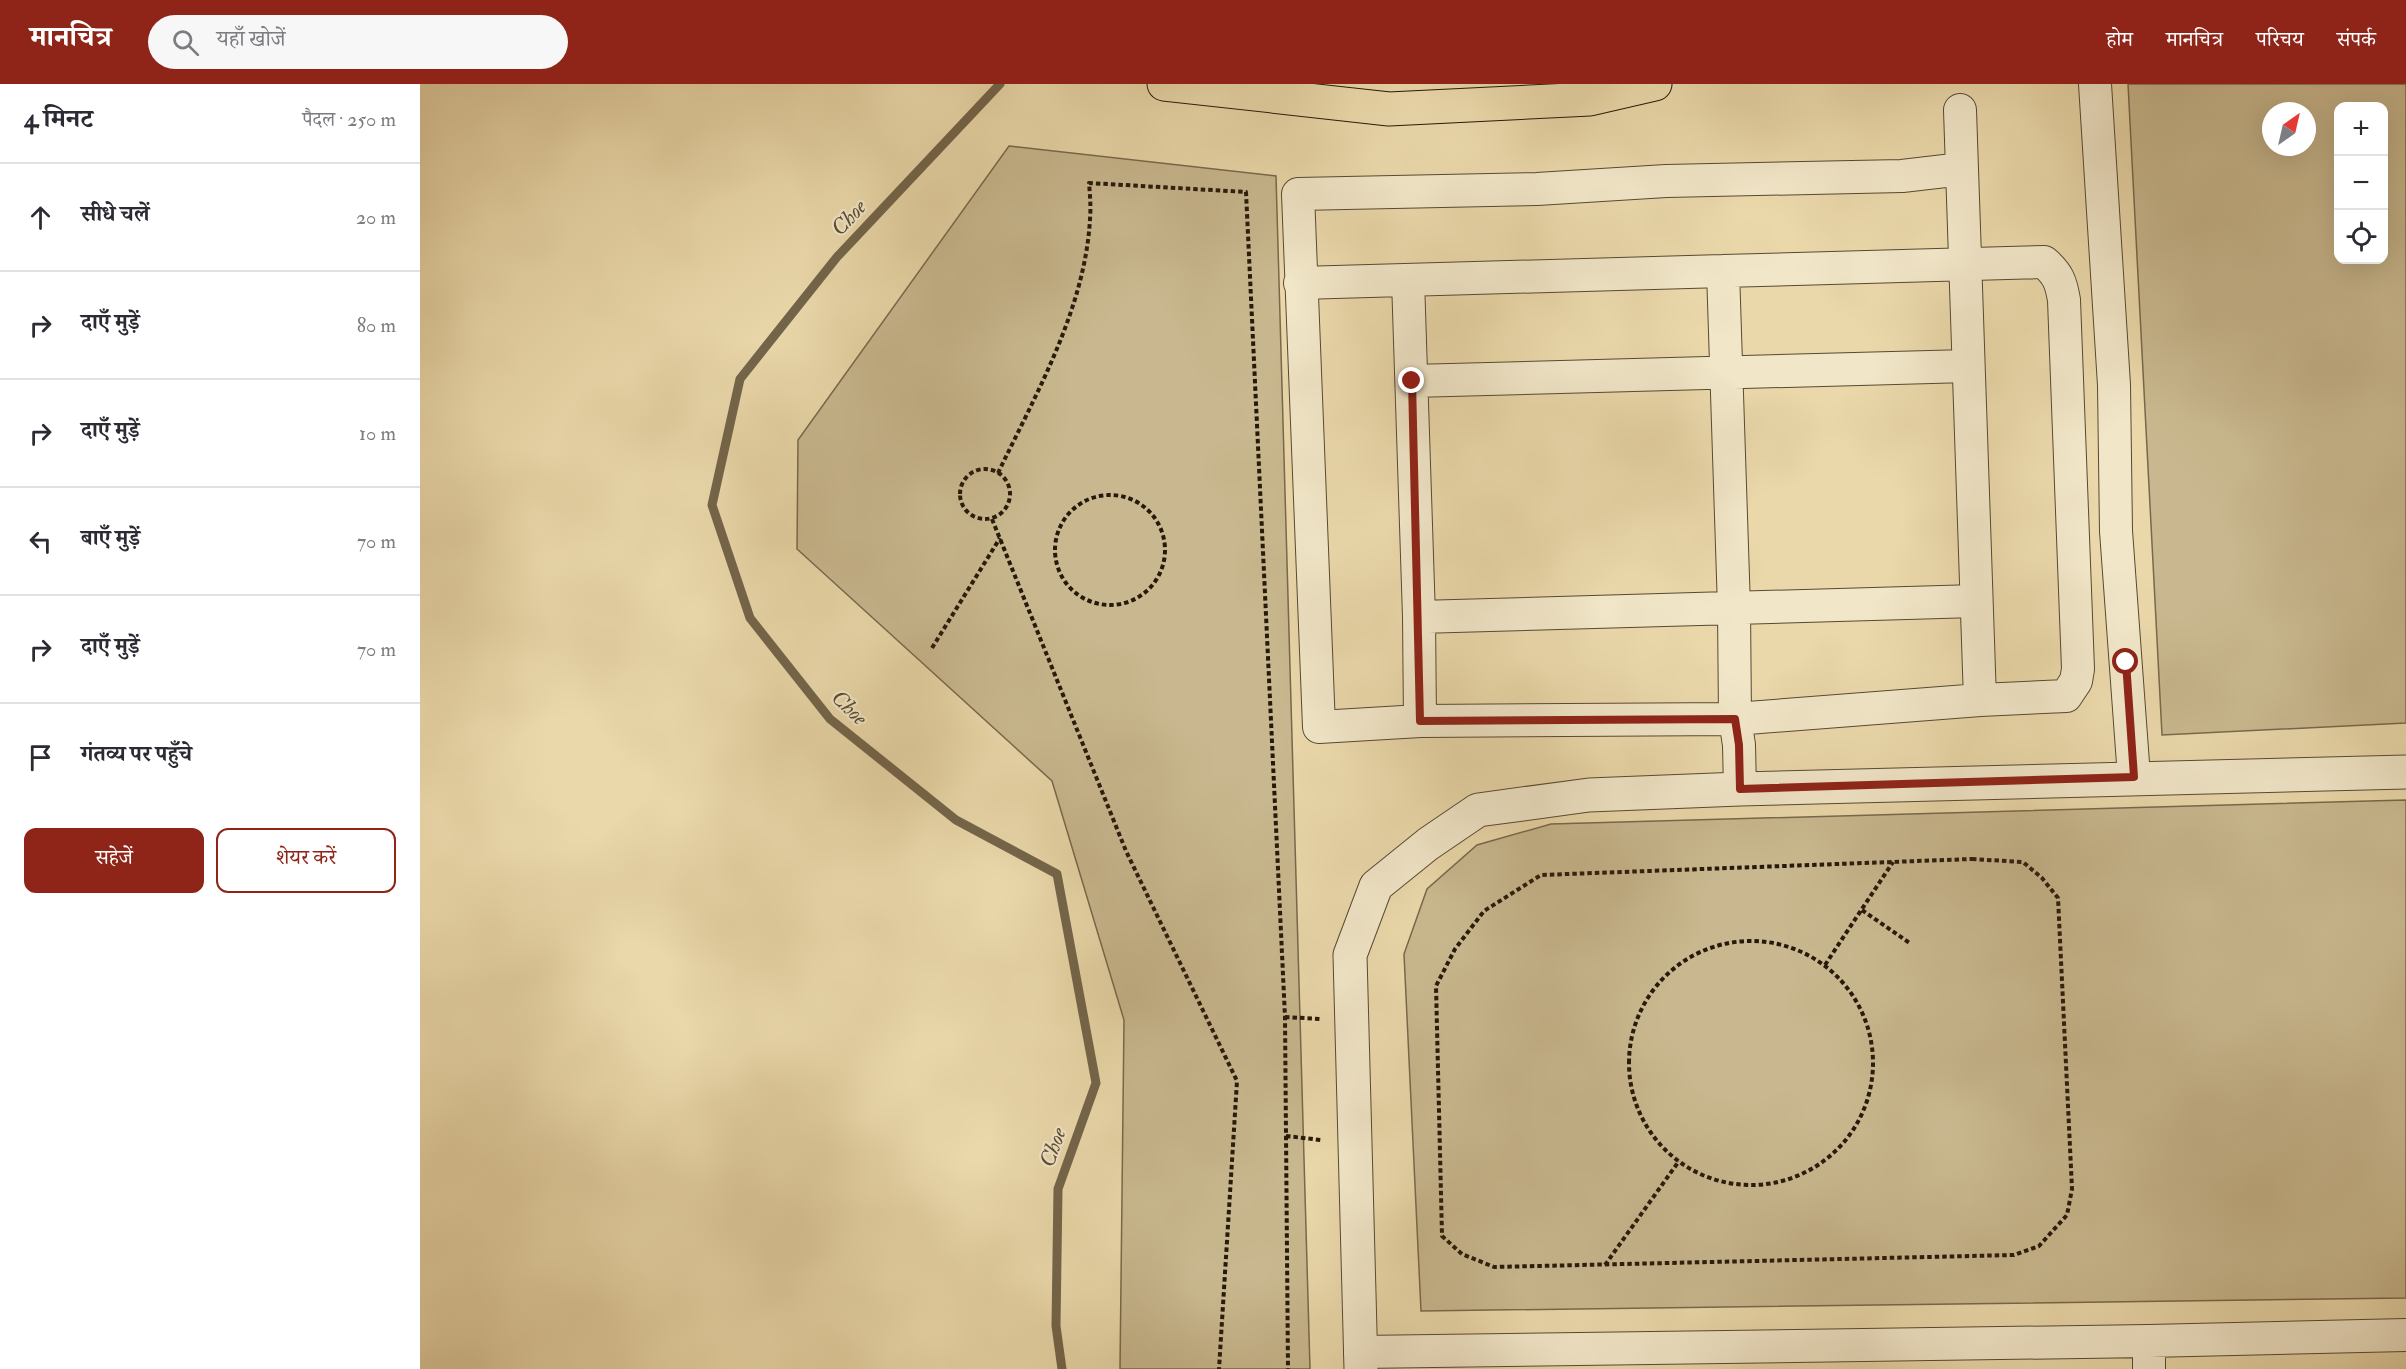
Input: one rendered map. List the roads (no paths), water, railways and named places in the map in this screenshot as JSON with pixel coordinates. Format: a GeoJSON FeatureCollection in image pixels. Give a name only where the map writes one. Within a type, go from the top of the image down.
{"type":"FeatureCollection","features":[{"type":"Feature","properties":{"kind":"main road"},"geometry":{"type":"LineString","coordinates":[[1179,86],[1389,109],[1590,99],[1655,84]]}},
{"type":"Feature","properties":{"kind":"street"},"geometry":{"type":"LineString","coordinates":[[2095,84],[2114,374],[2116,531],[2134,777]]}},
{"type":"Feature","properties":{"kind":"street"},"geometry":{"type":"LineString","coordinates":[[1960,110],[1980,700]]}},
{"type":"Feature","properties":{"kind":"street"},"geometry":{"type":"LineString","coordinates":[[1300,283],[2044,262],[2061,281],[2064,300],[2078,669],[2076,681],[2066,696],[1980,700],[1735,719],[1420,721],[1319,727],[1300,283],[1298,194],[1526,189],[1666,181],[1902,176],[1962,169]]}},
{"type":"Feature","properties":{"kind":"street"},"geometry":{"type":"LineString","coordinates":[[1723,271],[1734,608],[1735,719],[1739,745],[1740,789]]}},
{"type":"Feature","properties":{"kind":"street"},"geometry":{"type":"LineString","coordinates":[[1408,280],[1419,617],[1420,721]]}},
{"type":"Feature","properties":{"kind":"street"},"geometry":{"type":"LineString","coordinates":[[1412,381],[1968,366]]}},
{"type":"Feature","properties":{"kind":"street"},"geometry":{"type":"LineString","coordinates":[[1419,617],[1976,601]]}},
{"type":"Feature","properties":{"kind":"street"},"geometry":{"type":"LineString","coordinates":[[2406,772],[2134,777],[1589,795],[1478,810],[1428,844],[1376,886],[1350,955],[1360,1361],[2149,1355],[2406,1335]]}},
{"type":"Feature","properties":{"kind":"waterway","name":"Choe"},"geometry":{"type":"LineString","coordinates":[[1000,84],[837,257],[740,379],[712,505],[750,618],[830,719],[956,820],[1057,874],[1096,1083],[1058,1189],[1056,1326],[1062,1369]]}}]}
